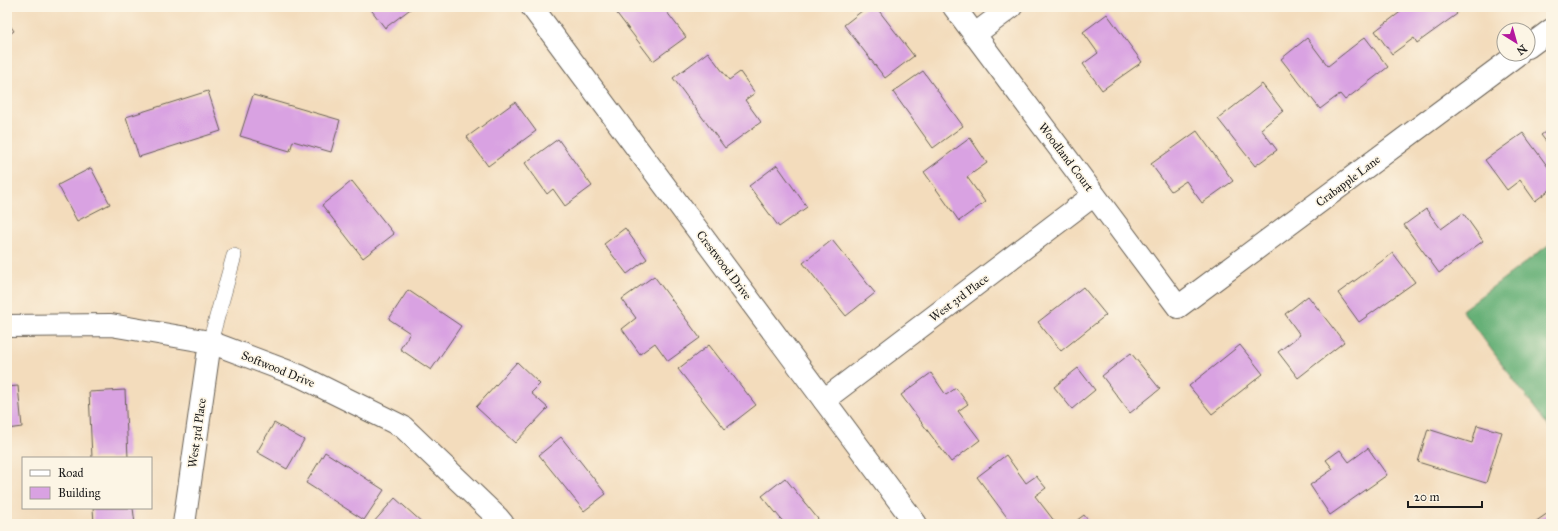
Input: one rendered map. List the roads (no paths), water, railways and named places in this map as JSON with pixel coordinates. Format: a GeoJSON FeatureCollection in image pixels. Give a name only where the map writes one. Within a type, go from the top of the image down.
{"type":"FeatureCollection","features":[{"type":"Feature","properties":{"kind":"street","name":"Crestwood Drive"},"geometry":{"type":"LineString","coordinates":[[532,7],[916,524]]}},
{"type":"Feature","properties":{"kind":"street","name":"Woodland Court"},"geometry":{"type":"LineString","coordinates":[[954,7],[1178,307]]}},
{"type":"Feature","properties":{"kind":"street"},"geometry":{"type":"LineString","coordinates":[[974,34],[1011,7]]}},
{"type":"Feature","properties":{"kind":"street"},"geometry":{"type":"LineString","coordinates":[[1536,41],[1551,30]]}},
{"type":"Feature","properties":{"kind":"street","name":"Crabapple Lane"},"geometry":{"type":"LineString","coordinates":[[1178,307],[1507,62]]}},
{"type":"Feature","properties":{"kind":"street","name":"West 3rd Place"},"geometry":{"type":"LineString","coordinates":[[824,400],[1094,195]]}},
{"type":"Feature","properties":{"kind":"street","name":"Softwood Drive"},"geometry":{"type":"LineString","coordinates":[[7,326],[111,325],[210,342],[300,376],[403,427],[503,524]]}},
{"type":"Feature","properties":{"kind":"street","name":"West 3rd Place"},"geometry":{"type":"LineString","coordinates":[[184,524],[210,342]]}},
{"type":"Feature","properties":{"kind":"lane"},"geometry":{"type":"LineString","coordinates":[[210,342],[234,256]]}}]}
